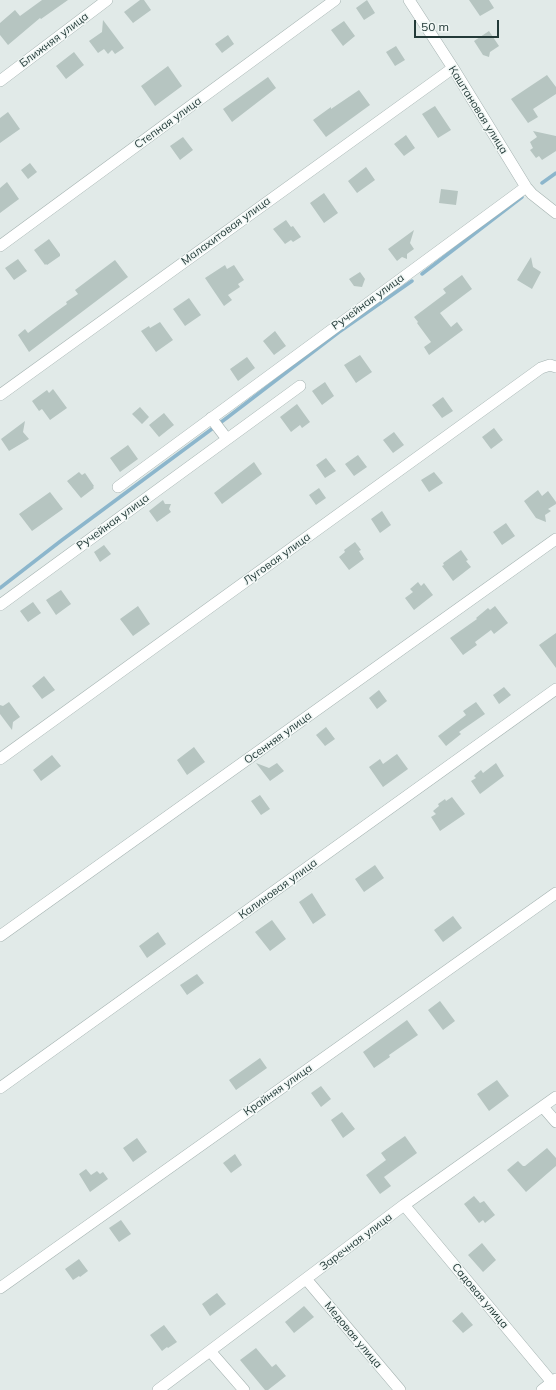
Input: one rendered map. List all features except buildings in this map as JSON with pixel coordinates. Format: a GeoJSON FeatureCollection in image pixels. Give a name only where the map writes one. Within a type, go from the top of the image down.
{"type":"FeatureCollection","features":[{"type":"Feature","properties":{"kind":"street","name":"Ближняя улица"},"geometry":{"type":"LineString","coordinates":[[0,81],[107,0]]}},
{"type":"Feature","properties":{"kind":"street","name":"Степная улица"},"geometry":{"type":"LineString","coordinates":[[0,246],[335,0]]}},
{"type":"Feature","properties":{"kind":"street","name":"Каштановая улица"},"geometry":{"type":"LineString","coordinates":[[408,0],[453,68],[526,187],[532,194],[556,213]]}},
{"type":"Feature","properties":{"kind":"street","name":"Малахитовая улица"},"geometry":{"type":"LineString","coordinates":[[0,395],[453,68]]}},
{"type":"Feature","properties":{"kind":"street","name":"Ручейная улица"},"geometry":{"type":"LineString","coordinates":[[118,487],[526,187]]}},
{"type":"Feature","properties":{"kind":"street","name":"Луговая улица"},"geometry":{"type":"LineString","coordinates":[[0,759],[541,368],[550,365],[556,367]]}},
{"type":"Feature","properties":{"kind":"street","name":"Ручейная улица"},"geometry":{"type":"LineString","coordinates":[[0,605],[300,386]]}},
{"type":"Feature","properties":{"kind":"street"},"geometry":{"type":"LineString","coordinates":[[211,418],[227,439]]}},
{"type":"Feature","properties":{"kind":"street","name":"Осенняя улица"},"geometry":{"type":"LineString","coordinates":[[0,936],[556,539]]}},
{"type":"Feature","properties":{"kind":"street","name":"Калиновая улица"},"geometry":{"type":"LineString","coordinates":[[0,1088],[556,689]]}},
{"type":"Feature","properties":{"kind":"street","name":"Крайняя улица"},"geometry":{"type":"LineString","coordinates":[[0,1288],[556,893]]}},
{"type":"Feature","properties":{"kind":"street","name":"Заречная улица"},"geometry":{"type":"LineString","coordinates":[[158,1390],[404,1205],[556,1097]]}},
{"type":"Feature","properties":{"kind":"street"},"geometry":{"type":"LineString","coordinates":[[543,1107],[556,1122]]}},
{"type":"Feature","properties":{"kind":"street","name":"Садовая улица"},"geometry":{"type":"LineString","coordinates":[[404,1205],[555,1383]]}},
{"type":"Feature","properties":{"kind":"street","name":"Медовая улица"},"geometry":{"type":"LineString","coordinates":[[306,1279],[400,1390]]}},
{"type":"Feature","properties":{"kind":"street"},"geometry":{"type":"LineString","coordinates":[[210,1351],[244,1390]]}},
{"type":"Feature","properties":{"kind":"street"},"geometry":{"type":"LineString","coordinates":[[542,1390],[555,1383]]}},
{"type":"Feature","properties":{"kind":"waterway"},"geometry":{"type":"LineString","coordinates":[[542,183],[556,173]]}},
{"type":"Feature","properties":{"kind":"waterway"},"geometry":{"type":"LineString","coordinates":[[422,274],[522,197]]}},
{"type":"Feature","properties":{"kind":"waterway"},"geometry":{"type":"LineString","coordinates":[[0,588],[339,332],[412,281]]}}]}
